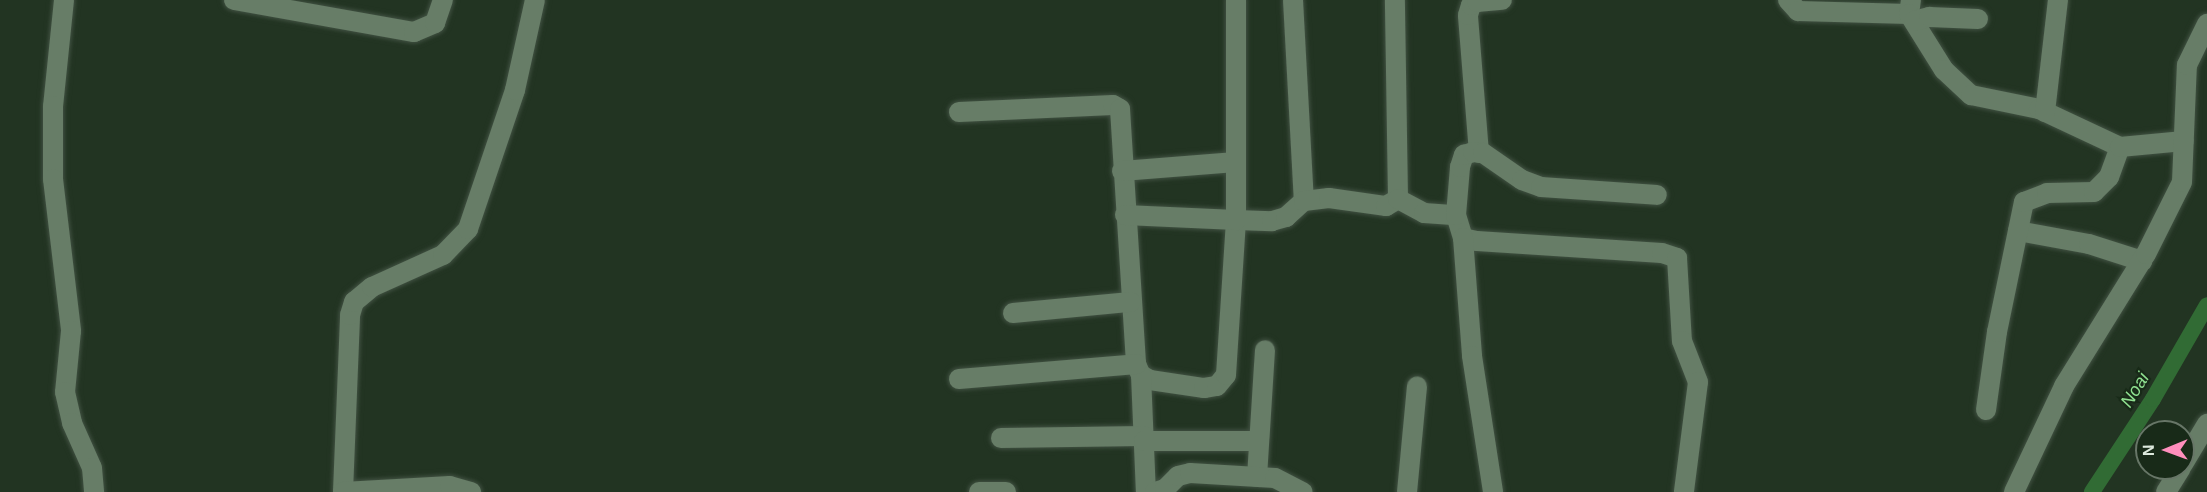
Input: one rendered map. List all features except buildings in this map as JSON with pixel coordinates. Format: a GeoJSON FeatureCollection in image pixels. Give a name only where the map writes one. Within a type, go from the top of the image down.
{"type":"FeatureCollection","features":[{"type":"Feature","properties":{"kind":"street"},"geometry":{"type":"LineString","coordinates":[[64,0],[53,106],[53,179],[71,332],[65,392],[72,423],[92,468],[94,492]]}},
{"type":"Feature","properties":{"kind":"street"},"geometry":{"type":"LineString","coordinates":[[234,0],[414,32],[435,23],[443,0]]}},
{"type":"Feature","properties":{"kind":"street"},"geometry":{"type":"LineString","coordinates":[[471,492],[450,486],[343,492],[350,315],[354,302],[372,287],[443,255],[468,230],[515,90],[535,0]]}},
{"type":"Feature","properties":{"kind":"street"},"geometry":{"type":"LineString","coordinates":[[959,379],[1138,370],[1150,381],[1204,388],[1217,386],[1226,375],[1236,220],[1236,0]]}},
{"type":"Feature","properties":{"kind":"street"},"geometry":{"type":"LineString","coordinates":[[1395,0],[1398,200]]}},
{"type":"Feature","properties":{"kind":"street"},"geometry":{"type":"LineString","coordinates":[[1479,153],[1468,15],[1471,5],[1482,1],[1502,0]]}},
{"type":"Feature","properties":{"kind":"street"},"geometry":{"type":"LineString","coordinates":[[1788,0],[1798,11],[1854,6],[1911,12],[1929,17],[1978,19]]}},
{"type":"Feature","properties":{"kind":"street"},"geometry":{"type":"LineString","coordinates":[[2045,112],[2058,0]]}},
{"type":"Feature","properties":{"kind":"street"},"geometry":{"type":"LineString","coordinates":[[1299,1],[1304,201]]}},
{"type":"Feature","properties":{"kind":"street"},"geometry":{"type":"LineString","coordinates":[[1911,12],[1958,86],[1971,95],[2045,112],[2120,147],[2184,141]]}},
{"type":"Feature","properties":{"kind":"street"},"geometry":{"type":"LineString","coordinates":[[2014,492],[2064,386],[2142,261],[2182,182],[2187,65],[2192,48],[2207,24]]}},
{"type":"Feature","properties":{"kind":"street"},"geometry":{"type":"LineString","coordinates":[[959,112],[1113,105],[1123,117],[1122,171],[1130,302],[1144,438],[1146,492]]}},
{"type":"Feature","properties":{"kind":"street"},"geometry":{"type":"LineString","coordinates":[[1986,410],[1997,333],[2024,202],[2033,196],[2094,192],[2102,188],[2120,147]]}},
{"type":"Feature","properties":{"kind":"street"},"geometry":{"type":"LineString","coordinates":[[1493,492],[1472,356],[1463,238],[1456,215],[1464,155],[1479,153],[1522,180],[1541,187],[1657,195]]}},
{"type":"Feature","properties":{"kind":"street"},"geometry":{"type":"LineString","coordinates":[[1122,171],[1236,162]]}},
{"type":"Feature","properties":{"kind":"street"},"geometry":{"type":"LineString","coordinates":[[1125,215],[1272,221],[1286,217],[1304,201],[1329,198],[1386,206],[1398,200]]}},
{"type":"Feature","properties":{"kind":"street"},"geometry":{"type":"LineString","coordinates":[[1398,200],[1424,213],[1456,215]]}},
{"type":"Feature","properties":{"kind":"street"},"geometry":{"type":"LineString","coordinates":[[2018,231],[2079,242],[2142,261]]}},
{"type":"Feature","properties":{"kind":"street"},"geometry":{"type":"LineString","coordinates":[[1463,238],[1504,245],[1662,254],[1677,258],[1682,341],[1698,382],[1684,492]]}},
{"type":"Feature","properties":{"kind":"street"},"geometry":{"type":"LineString","coordinates":[[1013,313],[1130,302]]}},
{"type":"Feature","properties":{"kind":"street"},"geometry":{"type":"LineString","coordinates":[[1257,477],[1264,351]]}},
{"type":"Feature","properties":{"kind":"street"},"geometry":{"type":"LineString","coordinates":[[1407,492],[1418,386]]}},
{"type":"Feature","properties":{"kind":"street"},"geometry":{"type":"LineString","coordinates":[[2195,444],[2207,424]]}},
{"type":"Feature","properties":{"kind":"street"},"geometry":{"type":"LineString","coordinates":[[1001,438],[1259,441]]}},
{"type":"Feature","properties":{"kind":"street"},"geometry":{"type":"LineString","coordinates":[[1155,492],[1165,489],[1178,476],[1190,473],[1275,478],[1303,492]]}},
{"type":"Feature","properties":{"kind":"street"},"geometry":{"type":"LineString","coordinates":[[979,492],[1006,492]]}},
{"type":"Feature","properties":{"kind":"waterway","name":"Noai"},"geometry":{"type":"LineString","coordinates":[[2092,492],[2153,399],[2207,305]]}}]}
